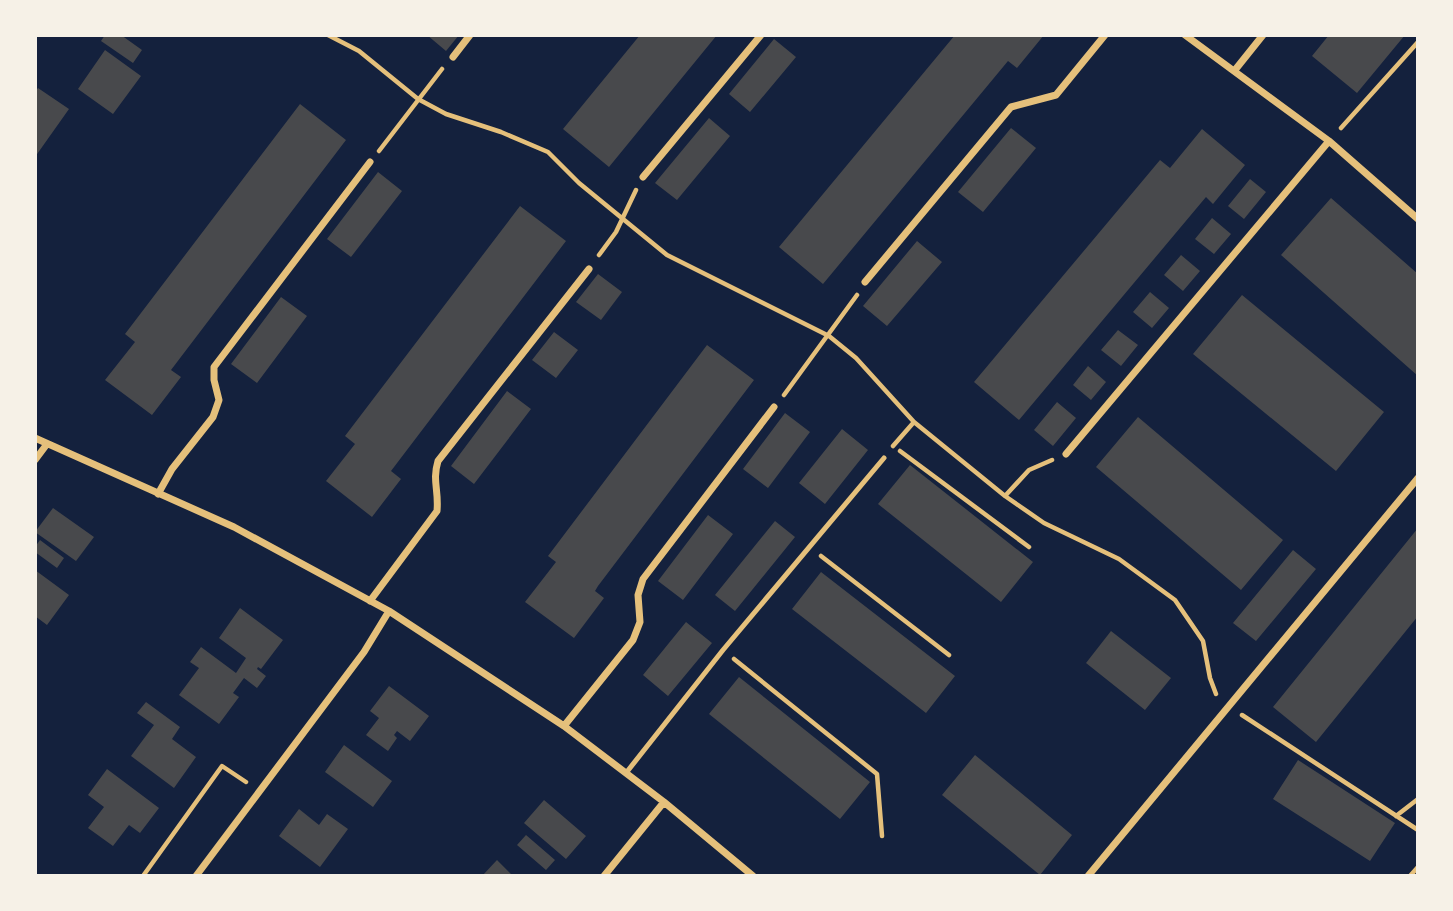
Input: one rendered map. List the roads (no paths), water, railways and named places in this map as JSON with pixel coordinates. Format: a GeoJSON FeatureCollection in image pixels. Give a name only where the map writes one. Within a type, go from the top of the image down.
{"type":"FeatureCollection","features":[{"type":"Feature","properties":{"kind":"street"},"geometry":{"type":"LineString","coordinates":[[453,57],[470,35]]}},
{"type":"Feature","properties":{"kind":"street"},"geometry":{"type":"LineString","coordinates":[[643,177],[761,35]]}},
{"type":"Feature","properties":{"kind":"street"},"geometry":{"type":"LineString","coordinates":[[865,282],[1011,107],[1056,95],[1105,35]]}},
{"type":"Feature","properties":{"kind":"street"},"geometry":{"type":"LineString","coordinates":[[1185,35],[1329,141],[1418,219]]}},
{"type":"Feature","properties":{"kind":"street"},"geometry":{"type":"LineString","coordinates":[[1235,70],[1264,35]]}},
{"type":"Feature","properties":{"kind":"street"},"geometry":{"type":"LineString","coordinates":[[1066,454],[1329,141]]}},
{"type":"Feature","properties":{"kind":"street"},"geometry":{"type":"LineString","coordinates":[[158,494],[172,470],[213,417],[219,400],[214,367],[370,162]]}},
{"type":"Feature","properties":{"kind":"street"},"geometry":{"type":"LineString","coordinates":[[370,601],[437,511],[438,495],[433,477],[438,461],[589,269]]}},
{"type":"Feature","properties":{"kind":"street"},"geometry":{"type":"LineString","coordinates":[[564,726],[633,640],[640,622],[638,596],[643,579],[775,407]]}},
{"type":"Feature","properties":{"kind":"street"},"geometry":{"type":"LineString","coordinates":[[35,438],[234,527],[389,611],[564,726],[664,802],[752,876]]}},
{"type":"Feature","properties":{"kind":"street"},"geometry":{"type":"LineString","coordinates":[[35,460],[47,444]]}},
{"type":"Feature","properties":{"kind":"street"},"geometry":{"type":"LineString","coordinates":[[1088,876],[1418,478]]}},
{"type":"Feature","properties":{"kind":"street"},"geometry":{"type":"LineString","coordinates":[[196,876],[364,652],[389,611]]}},
{"type":"Feature","properties":{"kind":"street"},"geometry":{"type":"LineString","coordinates":[[604,876],[664,802]]}},
{"type":"Feature","properties":{"kind":"lane"},"geometry":{"type":"LineString","coordinates":[[626,773],[723,650],[884,458]]}}]}
